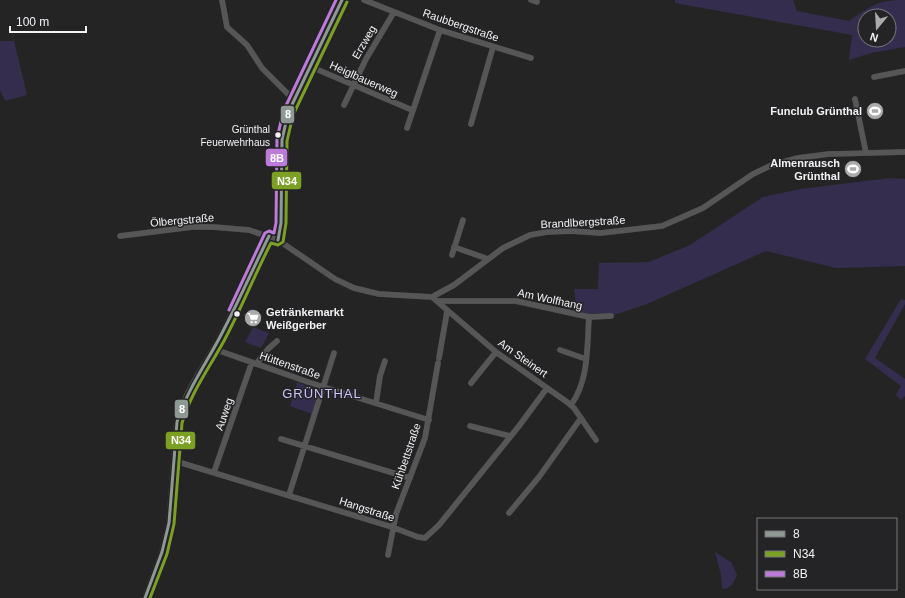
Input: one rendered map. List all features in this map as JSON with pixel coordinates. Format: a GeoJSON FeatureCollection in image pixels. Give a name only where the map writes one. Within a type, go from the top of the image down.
{"type":"FeatureCollection","features":[{"type":"Feature","properties":{"kind":"street"},"geometry":{"type":"LineString","coordinates":[[222,0],[227,27],[247,45],[262,68],[293,99]]}},
{"type":"Feature","properties":{"kind":"street"},"geometry":{"type":"LineString","coordinates":[[342,0],[293,99],[288,113],[282,140],[281,223],[278,240],[335,279],[364,292],[432,298]]}},
{"type":"Feature","properties":{"kind":"street","name":"Raubbergstraße"},"geometry":{"type":"LineString","coordinates":[[364,0],[440,30],[531,58]]}},
{"type":"Feature","properties":{"kind":"street","name":"Erzweg"},"geometry":{"type":"LineString","coordinates":[[344,105],[352,85],[394,12]]}},
{"type":"Feature","properties":{"kind":"street"},"geometry":{"type":"LineString","coordinates":[[407,128],[440,30]]}},
{"type":"Feature","properties":{"kind":"street"},"geometry":{"type":"LineString","coordinates":[[471,124],[493,47]]}},
{"type":"Feature","properties":{"kind":"street","name":"Heiglbauerweg"},"geometry":{"type":"LineString","coordinates":[[309,66],[412,110]]}},
{"type":"Feature","properties":{"kind":"street"},"geometry":{"type":"LineString","coordinates":[[874,77],[905,71]]}},
{"type":"Feature","properties":{"kind":"street"},"geometry":{"type":"LineString","coordinates":[[855,99],[866,153]]}},
{"type":"Feature","properties":{"kind":"street","name":"Brandlbergstraße"},"geometry":{"type":"LineString","coordinates":[[432,298],[454,285],[502,248],[530,235],[547,232],[601,233],[662,226],[703,208],[754,174],[772,165],[798,158],[829,154],[905,152]]}},
{"type":"Feature","properties":{"kind":"street"},"geometry":{"type":"LineString","coordinates":[[452,255],[463,220]]}},
{"type":"Feature","properties":{"kind":"street","name":"Ölbergstraße"},"geometry":{"type":"LineString","coordinates":[[120,236],[192,227],[213,226],[249,230],[278,240]]}},
{"type":"Feature","properties":{"kind":"street"},"geometry":{"type":"LineString","coordinates":[[145,598],[162,552],[169,523],[173,495],[177,422],[180,412],[188,392],[234,312],[268,236]]}},
{"type":"Feature","properties":{"kind":"street"},"geometry":{"type":"LineString","coordinates":[[454,247],[488,259]]}},
{"type":"Feature","properties":{"kind":"street","name":"Am Steinert"},"geometry":{"type":"LineString","coordinates":[[432,298],[496,352],[571,405],[596,440]]}},
{"type":"Feature","properties":{"kind":"street","name":"Am Wolfhang"},"geometry":{"type":"LineString","coordinates":[[437,301],[516,301],[589,317],[611,316]]}},
{"type":"Feature","properties":{"kind":"street","name":"Kühbettstraße"},"geometry":{"type":"LineString","coordinates":[[388,555],[392,527],[425,438],[448,312]]}},
{"type":"Feature","properties":{"kind":"street"},"geometry":{"type":"LineString","coordinates":[[571,405],[581,386],[588,342],[589,317]]}},
{"type":"Feature","properties":{"kind":"street"},"geometry":{"type":"LineString","coordinates":[[254,363],[277,342]]}},
{"type":"Feature","properties":{"kind":"street","name":"Hüttenstraße"},"geometry":{"type":"LineString","coordinates":[[214,349],[322,386],[429,420]]}},
{"type":"Feature","properties":{"kind":"street"},"geometry":{"type":"LineString","coordinates":[[560,350],[586,359]]}},
{"type":"Feature","properties":{"kind":"street"},"geometry":{"type":"LineString","coordinates":[[470,383],[496,352]]}},
{"type":"Feature","properties":{"kind":"street"},"geometry":{"type":"LineString","coordinates":[[289,495],[322,386],[334,353]]}},
{"type":"Feature","properties":{"kind":"street"},"geometry":{"type":"LineString","coordinates":[[376,403],[380,376],[385,361]]}},
{"type":"Feature","properties":{"kind":"street","name":"Auweg"},"geometry":{"type":"LineString","coordinates":[[214,472],[254,363]]}},
{"type":"Feature","properties":{"kind":"street","name":"Hangstraße"},"geometry":{"type":"LineString","coordinates":[[175,461],[392,527],[418,537],[426,538],[439,525],[547,388]]}},
{"type":"Feature","properties":{"kind":"street"},"geometry":{"type":"LineString","coordinates":[[509,513],[581,418]]}},
{"type":"Feature","properties":{"kind":"street"},"geometry":{"type":"LineString","coordinates":[[470,426],[510,436]]}},
{"type":"Feature","properties":{"kind":"street"},"geometry":{"type":"LineString","coordinates":[[281,439],[410,478]]}},
{"type":"Feature","properties":{"kind":"shaded area"},"geometry":{"type":"Polygon","coordinates":[[[675,0],[793,0],[797,11],[849,21],[857,15],[857,48],[897,48],[897,8],[869,8],[888,1],[905,0],[905,47],[871,53],[849,60],[852,35],[675,3],[675,0]]]}},
{"type":"Feature","properties":{"kind":"shaded area"},"geometry":{"type":"Polygon","coordinates":[[[0,41],[14,41],[27,95],[5,101],[0,90],[0,41]]]}},
{"type":"Feature","properties":{"kind":"shaded area"},"geometry":{"type":"Polygon","coordinates":[[[890,178],[905,179],[905,266],[836,268],[766,251],[647,304],[611,316],[577,313],[574,289],[598,289],[599,263],[649,262],[690,245],[763,197],[800,189],[890,178]]]}},
{"type":"Feature","properties":{"kind":"shaded area"},"geometry":{"type":"Polygon","coordinates":[[[901,299],[905,300],[905,304],[875,358],[905,379],[905,396],[901,400],[896,395],[901,386],[865,359],[901,299]]]}},
{"type":"Feature","properties":{"kind":"shaded area"},"geometry":{"type":"Polygon","coordinates":[[[253,327],[269,333],[261,348],[245,342],[253,327]]]}},
{"type":"Feature","properties":{"kind":"shaded area"},"geometry":{"type":"Polygon","coordinates":[[[297,382],[317,390],[318,393],[312,414],[290,406],[297,382]]]}},
{"type":"Feature","properties":{"kind":"shaded area"},"geometry":{"type":"Polygon","coordinates":[[[715,552],[731,562],[737,575],[732,585],[726,589],[722,588],[721,575],[715,552]]]}},
{"type":"Feature","properties":{"kind":"transit line","name":"8B"},"geometry":{"type":"LineString","coordinates":[[229,310],[265,233],[269,231],[274,233],[276,223],[277,139],[283,112],[336,0]]}},
{"type":"Feature","properties":{"kind":"transit line","name":"8"},"geometry":{"type":"LineString","coordinates":[[278,240],[281,223],[282,140],[288,113],[342,0]]}},
{"type":"Feature","properties":{"kind":"transit line","name":"N34"},"geometry":{"type":"LineString","coordinates":[[150,598],[167,554],[174,524],[182,423],[190,401],[231,327],[271,243],[278,245],[283,242],[286,223],[287,141],[293,115],[347,2]]}},
{"type":"Feature","properties":{"kind":"transit line","name":"8"},"geometry":{"type":"LineString","coordinates":[[145,598],[162,552],[169,523],[177,422],[181,410],[191,388],[227,323],[269,236]]}},
{"type":"Feature","properties":{"kind":"place","name":"Funclub Grünthal"},"geometry":{"type":"Point","coordinates":[875,111]}},
{"type":"Feature","properties":{"kind":"place","name":"Grünthal Feuerwehrhaus"},"geometry":{"type":"Point","coordinates":[278,135]}},
{"type":"Feature","properties":{"kind":"place","name":"Almenrausch Grünthal"},"geometry":{"type":"Point","coordinates":[853,169]}},
{"type":"Feature","properties":{"kind":"place","name":"Getränkemarkt Weißgerber"},"geometry":{"type":"Point","coordinates":[253,318]}},
{"type":"Feature","properties":{"kind":"district","name":"GRÜNTHAL"},"geometry":{"type":"Point","coordinates":[322,393]}}]}
